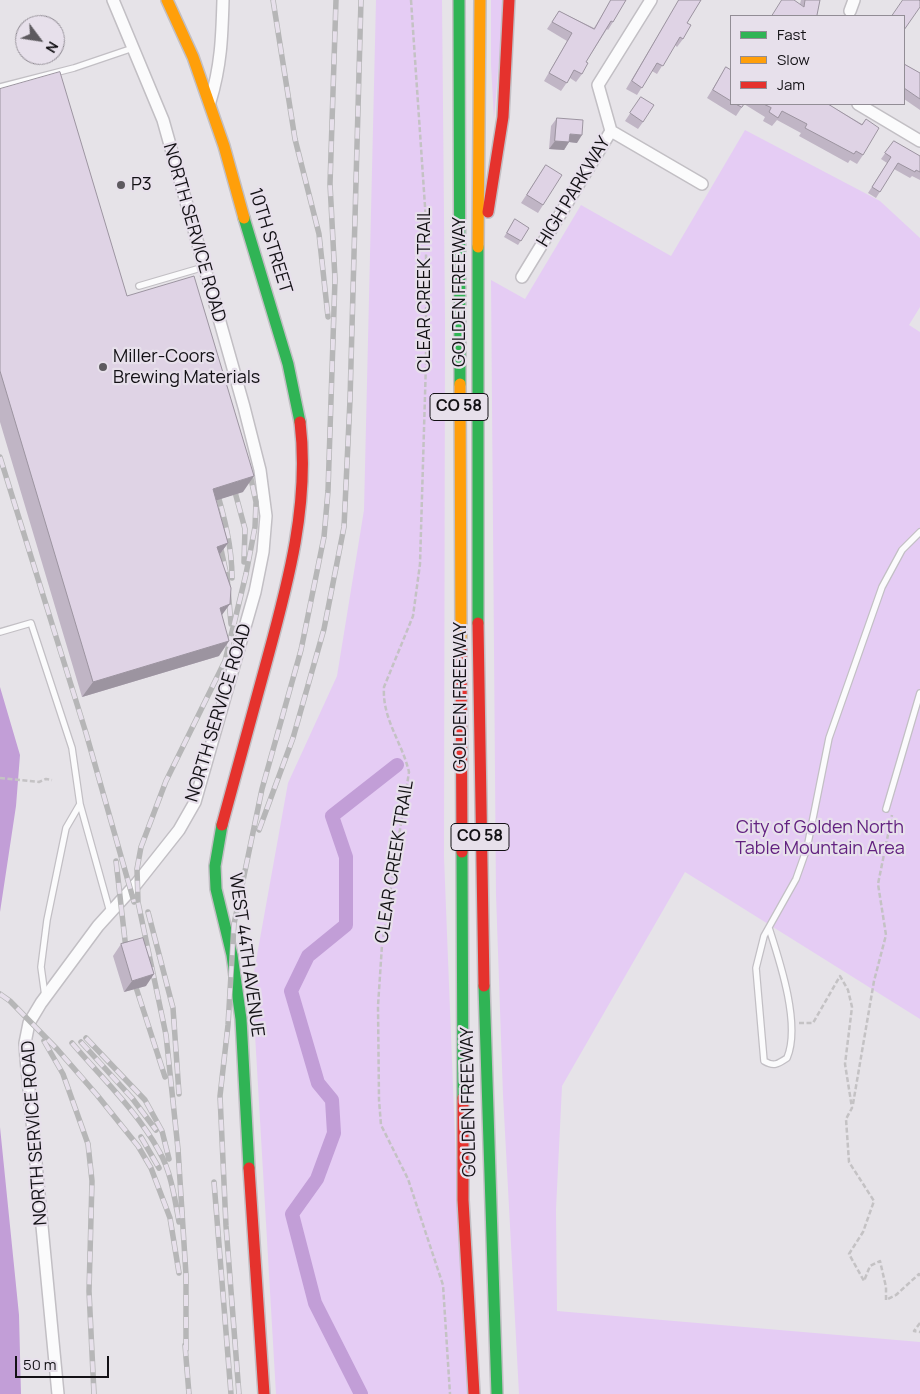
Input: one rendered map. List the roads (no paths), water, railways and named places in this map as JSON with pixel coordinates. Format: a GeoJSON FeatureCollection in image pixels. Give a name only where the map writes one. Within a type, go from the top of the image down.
{"type":"FeatureCollection","features":[{"type":"Feature","properties":{"kind":"main road","name":"10TH STREET"},"geometry":{"type":"LineString","coordinates":[[167,0],[210,102],[292,381],[302,438],[301,502]]}},
{"type":"Feature","properties":{"kind":"main road","name":"GOLDEN FREEWAY"},"geometry":{"type":"LineString","coordinates":[[459,0],[463,1190],[474,1394]]}},
{"type":"Feature","properties":{"kind":"main road","name":"GOLDEN FREEWAY"},"geometry":{"type":"LineString","coordinates":[[480,0],[476,280],[478,754],[489,1194],[497,1394]]}},
{"type":"Feature","properties":{"kind":"main road"},"geometry":{"type":"LineString","coordinates":[[476,280],[503,117],[509,0]]}},
{"type":"Feature","properties":{"kind":"main road","name":"WEST 44TH AVENUE"},"geometry":{"type":"LineString","coordinates":[[264,1394],[252,1230],[241,1019],[232,955],[216,889],[215,866],[222,825],[289,578],[301,502]]}},
{"type":"Feature","properties":{"kind":"street","name":"NORTH SERVICE ROAD"},"geometry":{"type":"LineString","coordinates":[[58,1394],[33,1149],[25,1043],[29,1023],[60,974],[179,830],[194,802],[240,647],[263,552],[266,516],[260,470],[163,120],[113,0]]}},
{"type":"Feature","properties":{"kind":"street"},"geometry":{"type":"LineString","coordinates":[[210,102],[219,73],[222,49],[223,0]]}},
{"type":"Feature","properties":{"kind":"street","name":"HIGH PARKWAY"},"geometry":{"type":"LineString","coordinates":[[522,276],[611,131],[598,85],[651,0]]}},
{"type":"Feature","properties":{"kind":"street"},"geometry":{"type":"LineString","coordinates":[[860,105],[920,141]]}},
{"type":"Feature","properties":{"kind":"street"},"geometry":{"type":"LineString","coordinates":[[611,131],[702,184]]}},
{"type":"Feature","properties":{"kind":"lane"},"geometry":{"type":"LineString","coordinates":[[0,87],[74,68],[133,48]]}},
{"type":"Feature","properties":{"kind":"lane"},"geometry":{"type":"LineString","coordinates":[[139,286],[204,267]]}},
{"type":"Feature","properties":{"kind":"lane"},"geometry":{"type":"LineString","coordinates":[[769,928],[781,963],[793,1032],[787,1058],[771,1066],[764,1061],[756,968],[764,936],[796,879],[807,848],[829,738],[882,588],[902,550],[920,532]]}},
{"type":"Feature","properties":{"kind":"lane"},"geometry":{"type":"LineString","coordinates":[[0,632],[30,623],[72,748],[80,804],[110,912]]}},
{"type":"Feature","properties":{"kind":"lane"},"geometry":{"type":"LineString","coordinates":[[886,809],[920,694]]}},
{"type":"Feature","properties":{"kind":"lane"},"geometry":{"type":"LineString","coordinates":[[45,996],[41,967],[47,920],[66,828],[80,804]]}},
{"type":"Feature","properties":{"kind":"waterway"},"geometry":{"type":"LineString","coordinates":[[361,1394],[315,1303],[292,1214],[317,1179],[334,1133],[332,1100],[318,1083],[291,991],[308,956],[346,925],[346,857],[332,816],[397,765]]}},
{"type":"Feature","properties":{"kind":"railway"},"geometry":{"type":"LineString","coordinates":[[273,0],[295,139],[319,234],[328,317]]}},
{"type":"Feature","properties":{"kind":"railway"},"geometry":{"type":"LineString","coordinates":[[239,1394],[226,1226],[220,1096],[228,1025],[234,924],[262,789],[301,650],[324,537],[328,491],[335,279],[330,184],[336,0]]}},
{"type":"Feature","properties":{"kind":"railway"},"geometry":{"type":"LineString","coordinates":[[259,830],[293,738],[324,629],[344,527],[350,400],[361,0]]}},
{"type":"Feature","properties":{"kind":"railway"},"geometry":{"type":"LineString","coordinates":[[0,457],[86,733],[134,902]]}},
{"type":"Feature","properties":{"kind":"railway"},"geometry":{"type":"LineString","coordinates":[[186,1350],[186,1275],[178,1149],[166,1035],[138,902],[137,869],[141,847],[166,781],[225,661],[255,527],[256,502],[248,465]]}},
{"type":"Feature","properties":{"kind":"railway"},"geometry":{"type":"LineString","coordinates":[[232,481],[245,529],[244,562]]}},
{"type":"Feature","properties":{"kind":"railway"},"geometry":{"type":"LineString","coordinates":[[215,485],[229,542],[232,578]]}},
{"type":"Feature","properties":{"kind":"railway"},"geometry":{"type":"LineString","coordinates":[[219,540],[227,577],[231,624]]}},
{"type":"Feature","properties":{"kind":"railway"},"geometry":{"type":"LineString","coordinates":[[116,861],[127,958]]}},
{"type":"Feature","properties":{"kind":"railway"},"geometry":{"type":"LineString","coordinates":[[148,912],[173,1008],[179,1094]]}},
{"type":"Feature","properties":{"kind":"railway"},"geometry":{"type":"LineString","coordinates":[[132,975],[165,1077]]}},
{"type":"Feature","properties":{"kind":"railway"},"geometry":{"type":"LineString","coordinates":[[0,994],[10,1001],[57,1049],[138,1146],[151,1168],[170,1218],[179,1273]]}},
{"type":"Feature","properties":{"kind":"railway"},"geometry":{"type":"LineString","coordinates":[[86,1038],[145,1100],[162,1131],[169,1159]]}},
{"type":"Feature","properties":{"kind":"railway"},"geometry":{"type":"LineString","coordinates":[[44,1041],[63,1074],[88,1144],[92,1181],[89,1291],[94,1394]]}},
{"type":"Feature","properties":{"kind":"railway"},"geometry":{"type":"LineString","coordinates":[[81,1042],[132,1098],[156,1130]]}},
{"type":"Feature","properties":{"kind":"railway"},"geometry":{"type":"LineString","coordinates":[[72,1043],[129,1108],[159,1151],[170,1176],[179,1222]]}},
{"type":"Feature","properties":{"kind":"railway"},"geometry":{"type":"LineString","coordinates":[[141,1137],[159,1168]]}},
{"type":"Feature","properties":{"kind":"railway"},"geometry":{"type":"LineString","coordinates":[[214,1182],[231,1394]]}},
{"type":"Feature","properties":{"kind":"railway"},"geometry":{"type":"LineString","coordinates":[[185,1345],[189,1394]]}},
{"type":"Feature","properties":{"kind":"place","name":"P3"},"geometry":{"type":"Point","coordinates":[121,185]}},
{"type":"Feature","properties":{"kind":"place","name":"Miller-Coors Brewing Materials"},"geometry":{"type":"Point","coordinates":[103,367]}},
{"type":"Feature","properties":{"kind":"park label","name":"City of Golden North Table Mountain Area"},"geometry":{"type":"Point","coordinates":[820,838]}}]}
